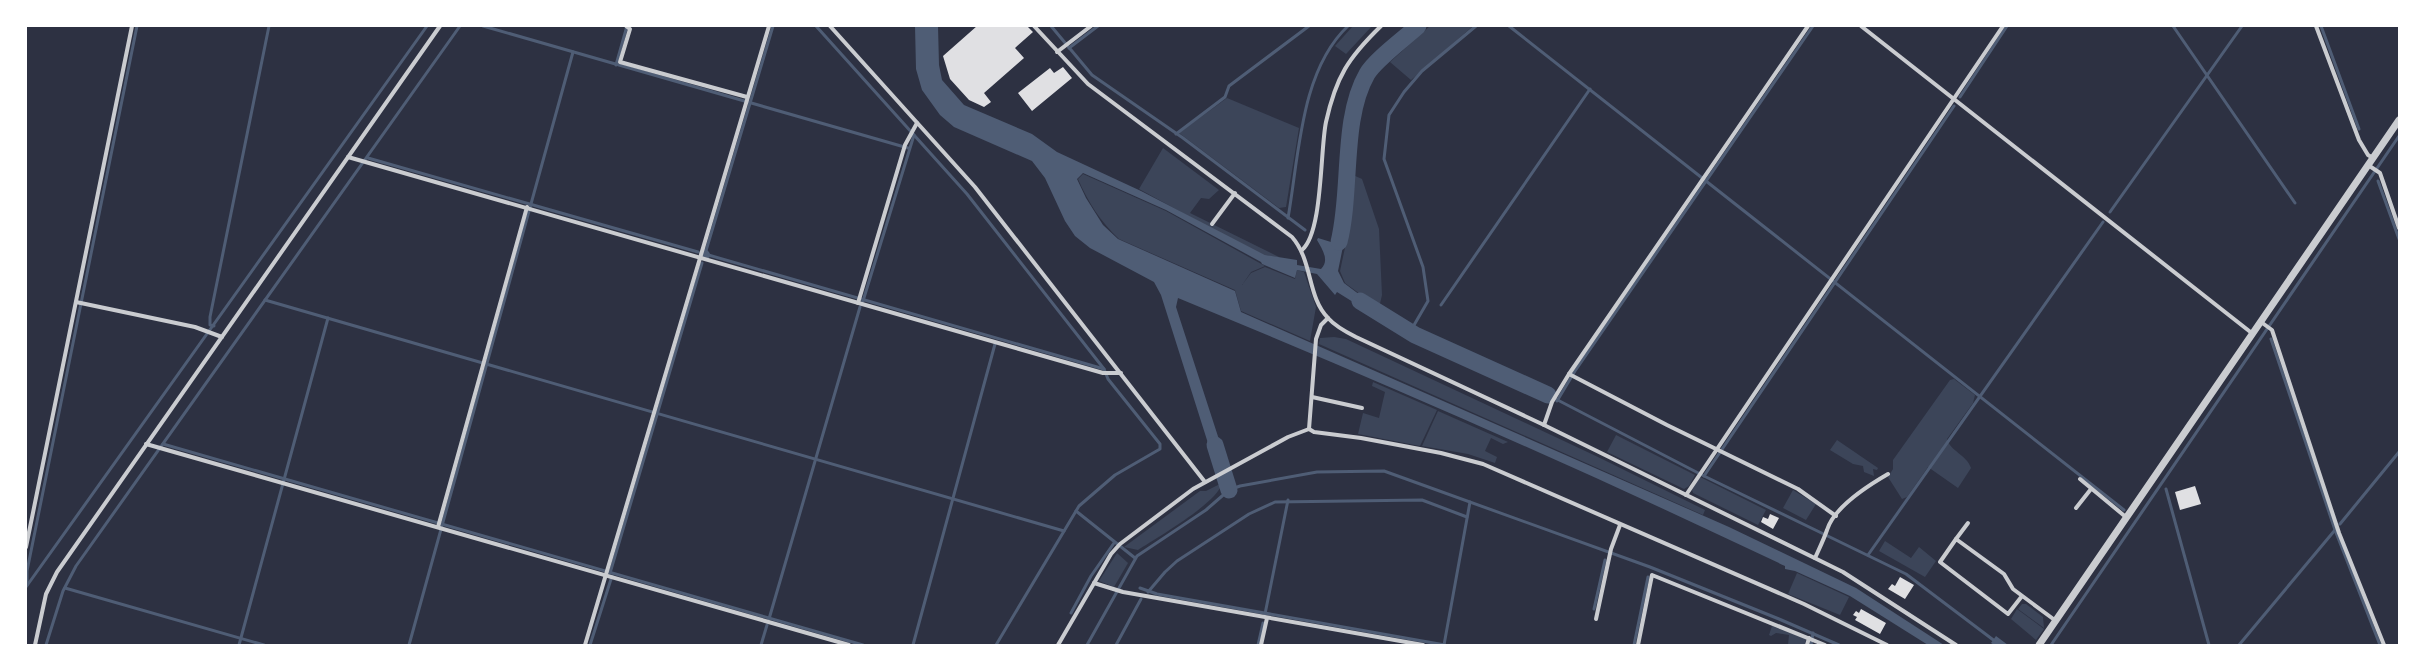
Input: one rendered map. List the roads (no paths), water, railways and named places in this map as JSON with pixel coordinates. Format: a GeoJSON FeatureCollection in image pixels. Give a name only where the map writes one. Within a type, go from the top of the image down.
{"type":"FeatureCollection","features":[{"type":"Feature","properties":{"kind":"street"},"geometry":{"type":"LineString","coordinates":[[26,547],[79,302],[132,26]]}},
{"type":"Feature","properties":{"kind":"street"},"geometry":{"type":"LineString","coordinates":[[35,645],[44,603],[52,580],[440,26]]}},
{"type":"Feature","properties":{"kind":"street"},"geometry":{"type":"LineString","coordinates":[[585,645],[608,575],[654,412],[769,26]]}},
{"type":"Feature","properties":{"kind":"street"},"geometry":{"type":"LineString","coordinates":[[830,26],[975,187],[1205,482]]}},
{"type":"Feature","properties":{"kind":"street"},"geometry":{"type":"LineString","coordinates":[[1034,26],[1057,52],[1096,89],[1286,232],[1302,250],[1317,300],[1328,318],[1356,337],[1544,425],[1858,580],[1956,645]]}},
{"type":"Feature","properties":{"kind":"street"},"geometry":{"type":"LineString","coordinates":[[1057,52],[1091,26]]}},
{"type":"Feature","properties":{"kind":"street"},"geometry":{"type":"LineString","coordinates":[[1544,425],[1555,396],[1572,375],[1702,178],[1808,26]]}},
{"type":"Feature","properties":{"kind":"street"},"geometry":{"type":"LineString","coordinates":[[1861,26],[2253,334]]}},
{"type":"Feature","properties":{"kind":"street"},"geometry":{"type":"LineString","coordinates":[[1686,495],[1701,470],[1719,451],[2003,26]]}},
{"type":"Feature","properties":{"kind":"street"},"geometry":{"type":"LineString","coordinates":[[2316,26],[2359,140],[2368,155],[2373,158]]}},
{"type":"Feature","properties":{"kind":"street"},"geometry":{"type":"LineString","coordinates":[[627,27],[630,29],[620,62],[746,100]]}},
{"type":"Feature","properties":{"kind":"street"},"geometry":{"type":"LineString","coordinates":[[1302,250],[1306,246],[1312,230],[1322,171],[1326,123],[1338,84],[1348,60],[1379,27]]}},
{"type":"Feature","properties":{"kind":"street"},"geometry":{"type":"LineString","coordinates":[[2039,645],[2253,334],[2263,323],[2370,166],[2373,158],[2399,120]]}},
{"type":"Feature","properties":{"kind":"street"},"geometry":{"type":"LineString","coordinates":[[859,300],[905,146],[909,135],[917,123]]}},
{"type":"Feature","properties":{"kind":"street"},"geometry":{"type":"LineString","coordinates":[[348,156],[701,257],[859,300],[1103,373],[1121,373]]}},
{"type":"Feature","properties":{"kind":"street"},"geometry":{"type":"LineString","coordinates":[[2370,166],[2378,172],[2399,228]]}},
{"type":"Feature","properties":{"kind":"street"},"geometry":{"type":"LineString","coordinates":[[1212,224],[1235,193]]}},
{"type":"Feature","properties":{"kind":"street"},"geometry":{"type":"LineString","coordinates":[[440,526],[482,366],[529,208]]}},
{"type":"Feature","properties":{"kind":"street"},"geometry":{"type":"LineString","coordinates":[[79,302],[207,330],[222,337]]}},
{"type":"Feature","properties":{"kind":"street"},"geometry":{"type":"LineString","coordinates":[[1309,429],[1316,339],[1321,325],[1328,318]]}},
{"type":"Feature","properties":{"kind":"street"},"geometry":{"type":"LineString","coordinates":[[2263,323],[2270,328],[2339,533],[2384,645]]}},
{"type":"Feature","properties":{"kind":"street"},"geometry":{"type":"LineString","coordinates":[[1572,375],[1798,490],[1836,516]]}},
{"type":"Feature","properties":{"kind":"street"},"geometry":{"type":"LineString","coordinates":[[1312,396],[1362,408]]}},
{"type":"Feature","properties":{"kind":"street"},"geometry":{"type":"LineString","coordinates":[[1058,645],[1094,583],[1115,549],[1120,544],[1205,482],[1230,470],[1288,437],[1309,429]]}},
{"type":"Feature","properties":{"kind":"street"},"geometry":{"type":"LineString","coordinates":[[1309,429],[1314,432],[1361,438],[1472,461],[1564,498],[1620,525],[1804,604],[1886,645]]}},
{"type":"Feature","properties":{"kind":"street"},"geometry":{"type":"LineString","coordinates":[[146,444],[440,526],[849,645]]}},
{"type":"Feature","properties":{"kind":"street"},"geometry":{"type":"LineString","coordinates":[[1815,558],[1836,516],[1855,495],[1888,474]]}},
{"type":"Feature","properties":{"kind":"street"},"geometry":{"type":"LineString","coordinates":[[2080,478],[2091,489],[2127,518]]}},
{"type":"Feature","properties":{"kind":"street"},"geometry":{"type":"LineString","coordinates":[[2076,508],[2091,489]]}},
{"type":"Feature","properties":{"kind":"street"},"geometry":{"type":"LineString","coordinates":[[1968,523],[1940,562],[2008,614],[2022,596]]}},
{"type":"Feature","properties":{"kind":"street"},"geometry":{"type":"LineString","coordinates":[[1596,619],[1611,549],[1620,525]]}},
{"type":"Feature","properties":{"kind":"street"},"geometry":{"type":"LineString","coordinates":[[1956,539],[2004,574],[2013,589],[2056,621]]}},
{"type":"Feature","properties":{"kind":"street"},"geometry":{"type":"LineString","coordinates":[[1638,645],[1652,574],[1825,645]]}},
{"type":"Feature","properties":{"kind":"street"},"geometry":{"type":"LineString","coordinates":[[1094,583],[1122,592],[1423,645]]}},
{"type":"Feature","properties":{"kind":"street"},"geometry":{"type":"LineString","coordinates":[[1261,645],[1267,618]]}},
{"type":"Feature","properties":{"kind":"street"},"geometry":{"type":"LineString","coordinates":[[1807,645],[1811,639]]}},
{"type":"Feature","properties":{"kind":"waterway"},"geometry":{"type":"LineString","coordinates":[[27,585],[27,571],[137,26]]}},
{"type":"Feature","properties":{"kind":"waterway"},"geometry":{"type":"LineString","coordinates":[[214,326],[210,325],[210,317],[269,26]]}},
{"type":"Feature","properties":{"kind":"waterway"},"geometry":{"type":"LineString","coordinates":[[26,587],[427,26]]}},
{"type":"Feature","properties":{"kind":"waterway"},"geometry":{"type":"LineString","coordinates":[[46,645],[63,591],[76,566],[460,26]]}},
{"type":"Feature","properties":{"kind":"waterway"},"geometry":{"type":"LineString","coordinates":[[483,26],[908,148]]}},
{"type":"Feature","properties":{"kind":"waterway"},"geometry":{"type":"LineString","coordinates":[[616,65],[627,26]]}},
{"type":"Feature","properties":{"kind":"waterway"},"geometry":{"type":"LineString","coordinates":[[773,26],[705,254],[1104,369]]}},
{"type":"Feature","properties":{"kind":"waterway"},"geometry":{"type":"LineString","coordinates":[[816,26],[967,194],[1104,369],[1108,379],[1160,444],[1160,449],[1115,475],[1079,506],[996,645]]}},
{"type":"Feature","properties":{"kind":"waterway"},"geometry":{"type":"LineString","coordinates":[[1051,26],[1092,75],[1183,138],[1305,230]]}},
{"type":"Feature","properties":{"kind":"waterway"},"geometry":{"type":"LineString","coordinates":[[1069,48],[1098,26]]}},
{"type":"Feature","properties":{"kind":"waterway"},"geometry":{"type":"LineString","coordinates":[[1176,134],[1225,97],[1229,86],[1309,26]]}},
{"type":"Feature","properties":{"kind":"waterway"},"geometry":{"type":"LineString","coordinates":[[1288,218],[1299,142],[1311,90],[1320,66],[1332,45],[1348,26]]}},
{"type":"Feature","properties":{"kind":"waterway"},"geometry":{"type":"LineString","coordinates":[[1339,242],[1343,222],[1350,133],[1353,112],[1359,92],[1371,68],[1418,26]]}},
{"type":"Feature","properties":{"kind":"waterway"},"geometry":{"type":"LineString","coordinates":[[1410,332],[1428,301],[1423,267],[1384,159],[1389,115],[1404,92],[1422,71],[1476,26]]}},
{"type":"Feature","properties":{"kind":"waterway"},"geometry":{"type":"LineString","coordinates":[[1509,26],[2124,510]]}},
{"type":"Feature","properties":{"kind":"waterway"},"geometry":{"type":"LineString","coordinates":[[1557,401],[1575,371],[1813,26]]}},
{"type":"Feature","properties":{"kind":"waterway"},"geometry":{"type":"LineString","coordinates":[[1960,97],[2007,26]]}},
{"type":"Feature","properties":{"kind":"waterway"},"geometry":{"type":"LineString","coordinates":[[2173,26],[2295,203]]}},
{"type":"Feature","properties":{"kind":"waterway"},"geometry":{"type":"LineString","coordinates":[[2110,212],[2242,26]]}},
{"type":"Feature","properties":{"kind":"waterway"},"geometry":{"type":"LineString","coordinates":[[2321,26],[2359,129]]}},
{"type":"Feature","properties":{"kind":"waterway"},"geometry":{"type":"LineString","coordinates":[[409,645],[573,52]]}},
{"type":"Feature","properties":{"kind":"waterway"},"geometry":{"type":"LineString","coordinates":[[1441,305],[1590,89]]}},
{"type":"Feature","properties":{"kind":"waterway"},"geometry":{"type":"LineString","coordinates":[[1704,476],[1954,106]]}},
{"type":"Feature","properties":{"kind":"waterway"},"geometry":{"type":"LineString","coordinates":[[863,301],[914,135]]}},
{"type":"Feature","properties":{"kind":"waterway"},"geometry":{"type":"LineString","coordinates":[[2051,645],[2399,136]]}},
{"type":"Feature","properties":{"kind":"waterway"},"geometry":{"type":"LineString","coordinates":[[368,158],[698,252]]}},
{"type":"Feature","properties":{"kind":"waterway"},"geometry":{"type":"LineString","coordinates":[[2378,181],[2399,239]]}},
{"type":"Feature","properties":{"kind":"waterway"},"geometry":{"type":"LineString","coordinates":[[1868,555],[2103,222]]}},
{"type":"Feature","properties":{"kind":"waterway"},"geometry":{"type":"LineString","coordinates":[[610,573],[702,263]]}},
{"type":"Feature","properties":{"kind":"waterway"},"geometry":{"type":"LineString","coordinates":[[265,300],[1064,531]]}},
{"type":"Feature","properties":{"kind":"waterway"},"geometry":{"type":"LineString","coordinates":[[1360,301],[1415,335],[1548,395]]}},
{"type":"Feature","properties":{"kind":"waterway"},"geometry":{"type":"LineString","coordinates":[[769,619],[860,307]]}},
{"type":"Feature","properties":{"kind":"waterway"},"geometry":{"type":"LineString","coordinates":[[239,645],[328,318]]}},
{"type":"Feature","properties":{"kind":"waterway"},"geometry":{"type":"LineString","coordinates":[[2271,339],[2335,530],[2380,645]]}},
{"type":"Feature","properties":{"kind":"waterway"},"geometry":{"type":"LineString","coordinates":[[913,645],[995,344]]}},
{"type":"Feature","properties":{"kind":"waterway"},"geometry":{"type":"LineString","coordinates":[[1548,395],[1704,476],[1906,574],[2000,645]]}},
{"type":"Feature","properties":{"kind":"waterway"},"geometry":{"type":"LineString","coordinates":[[163,444],[863,645]]}},
{"type":"Feature","properties":{"kind":"waterway"},"geometry":{"type":"LineString","coordinates":[[1215,445],[1229,490]]}},
{"type":"Feature","properties":{"kind":"waterway"},"geometry":{"type":"LineString","coordinates":[[2340,524],[2399,452]]}},
{"type":"Feature","properties":{"kind":"waterway"},"geometry":{"type":"LineString","coordinates":[[1087,645],[1137,556],[1206,510],[1229,490],[1240,486],[1317,472],[1384,471],[1650,567],[1839,645]]}},
{"type":"Feature","properties":{"kind":"waterway"},"geometry":{"type":"LineString","coordinates":[[2166,489],[2209,645]]}},
{"type":"Feature","properties":{"kind":"waterway"},"geometry":{"type":"LineString","coordinates":[[1265,614],[1288,500]]}},
{"type":"Feature","properties":{"kind":"waterway"},"geometry":{"type":"LineString","coordinates":[[1148,592],[1165,572],[1177,561],[1249,514],[1275,502],[1422,500],[1467,517]]}},
{"type":"Feature","properties":{"kind":"waterway"},"geometry":{"type":"LineString","coordinates":[[1444,645],[1470,502]]}},
{"type":"Feature","properties":{"kind":"waterway"},"geometry":{"type":"LineString","coordinates":[[1076,511],[1135,558]]}},
{"type":"Feature","properties":{"kind":"waterway"},"geometry":{"type":"LineString","coordinates":[[2239,645],[2335,530]]}},
{"type":"Feature","properties":{"kind":"waterway"},"geometry":{"type":"LineString","coordinates":[[1071,613],[1091,576],[1114,543]]}},
{"type":"Feature","properties":{"kind":"waterway"},"geometry":{"type":"LineString","coordinates":[[1594,609],[1605,560]]}},
{"type":"Feature","properties":{"kind":"waterway"},"geometry":{"type":"LineString","coordinates":[[590,645],[612,576]]}},
{"type":"Feature","properties":{"kind":"waterway"},"geometry":{"type":"LineString","coordinates":[[1634,645],[1648,577]]}},
{"type":"Feature","properties":{"kind":"waterway"},"geometry":{"type":"LineString","coordinates":[[65,588],[264,645]]}},
{"type":"Feature","properties":{"kind":"waterway"},"geometry":{"type":"LineString","coordinates":[[1140,588],[1157,594],[1445,645]]}},
{"type":"Feature","properties":{"kind":"waterway"},"geometry":{"type":"LineString","coordinates":[[1116,645],[1141,599]]}},
{"type":"Feature","properties":{"kind":"waterway"},"geometry":{"type":"LineString","coordinates":[[1258,645],[1263,623]]}},
{"type":"Feature","properties":{"kind":"waterway"},"geometry":{"type":"LineString","coordinates":[[761,645],[767,625]]}},
{"type":"Feature","properties":{"kind":"waterway"},"geometry":{"type":"LineString","coordinates":[[1811,645],[1813,633]]}}]}
